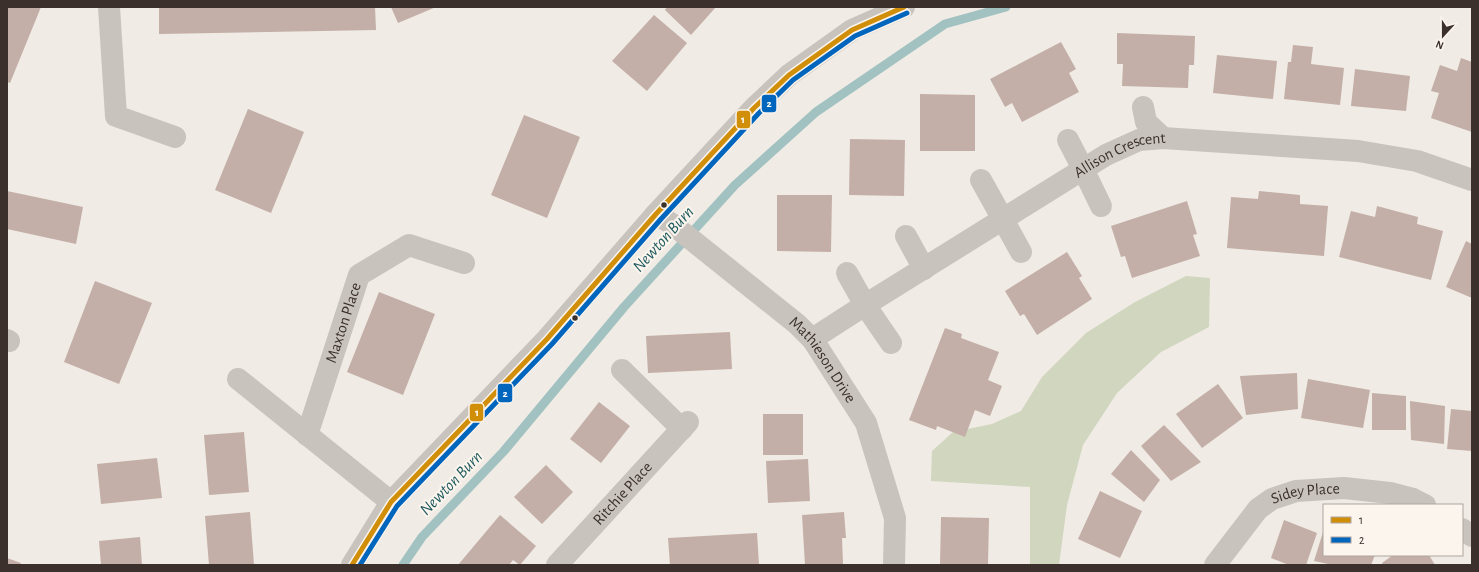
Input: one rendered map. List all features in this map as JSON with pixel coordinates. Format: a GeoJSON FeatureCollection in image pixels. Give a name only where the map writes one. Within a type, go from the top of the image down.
{"type":"FeatureCollection","features":[{"type":"Feature","properties":{"kind":"street"},"geometry":{"type":"LineString","coordinates":[[109,7],[116,116],[175,137]]}},
{"type":"Feature","properties":{"kind":"street"},"geometry":{"type":"LineString","coordinates":[[352,565],[391,502],[664,219],[754,108],[789,75],[852,30],[904,7]]}},
{"type":"Feature","properties":{"kind":"street"},"geometry":{"type":"LineString","coordinates":[[1143,107],[1146,122],[1163,138]]}},
{"type":"Feature","properties":{"kind":"street","name":"Allison Crescent"},"geometry":{"type":"LineString","coordinates":[[813,340],[865,305],[1106,155],[1139,140],[1163,138],[1358,151],[1416,161],[1472,180]]}},
{"type":"Feature","properties":{"kind":"street"},"geometry":{"type":"LineString","coordinates":[[1068,140],[1084,169],[1101,206]]}},
{"type":"Feature","properties":{"kind":"street"},"geometry":{"type":"LineString","coordinates":[[981,180],[1021,252]]}},
{"type":"Feature","properties":{"kind":"street","name":"Mathieson Drive"},"geometry":{"type":"LineString","coordinates":[[664,219],[797,324],[813,340],[866,423],[894,518],[894,565]]}},
{"type":"Feature","properties":{"kind":"street"},"geometry":{"type":"LineString","coordinates":[[906,236],[924,269]]}},
{"type":"Feature","properties":{"kind":"street","name":"Maxton Place"},"geometry":{"type":"LineString","coordinates":[[307,435],[359,275],[409,245],[464,263]]}},
{"type":"Feature","properties":{"kind":"street"},"geometry":{"type":"LineString","coordinates":[[846,273],[857,289],[865,305],[891,342]]}},
{"type":"Feature","properties":{"kind":"street","name":"Ritchie Place"},"geometry":{"type":"LineString","coordinates":[[556,565],[685,426],[622,370]]}},
{"type":"Feature","properties":{"kind":"street"},"geometry":{"type":"LineString","coordinates":[[238,379],[391,502]]}},
{"type":"Feature","properties":{"kind":"street","name":"Sidey Place"},"geometry":{"type":"LineString","coordinates":[[1215,565],[1258,509],[1272,498],[1296,491],[1344,488],[1390,493],[1413,499],[1423,504]]}},
{"type":"Feature","properties":{"kind":"street"},"geometry":{"type":"LineString","coordinates":[[1463,529],[1472,536]]}},
{"type":"Feature","properties":{"kind":"green space"},"geometry":{"type":"Polygon","coordinates":[[[1186,276],[1210,278],[1209,327],[1161,352],[1117,393],[1083,445],[1067,505],[1059,565],[1030,565],[1030,487],[931,481],[932,451],[953,432],[992,424],[1021,411],[1042,377],[1086,333],[1135,302],[1186,276]]]}},
{"type":"Feature","properties":{"kind":"building"},"geometry":{"type":"Polygon","coordinates":[[[7,7],[41,7],[10,83],[7,82],[7,7]]]}},
{"type":"Feature","properties":{"kind":"building"},"geometry":{"type":"Polygon","coordinates":[[[159,7],[375,7],[376,30],[159,34],[159,7]]]}},
{"type":"Feature","properties":{"kind":"building"},"geometry":{"type":"Polygon","coordinates":[[[391,7],[436,7],[398,23],[391,7]]]}},
{"type":"Feature","properties":{"kind":"building"},"geometry":{"type":"Polygon","coordinates":[[[667,7],[716,7],[691,35],[665,10],[667,7]]]}},
{"type":"Feature","properties":{"kind":"building"},"geometry":{"type":"Polygon","coordinates":[[[654,15],[687,43],[647,91],[612,61],[654,15]]]}},
{"type":"Feature","properties":{"kind":"building"},"geometry":{"type":"Polygon","coordinates":[[[1117,33],[1195,36],[1194,65],[1189,65],[1188,88],[1122,86],[1123,64],[1117,64],[1117,33]]]}},
{"type":"Feature","properties":{"kind":"building"},"geometry":{"type":"Polygon","coordinates":[[[1061,42],[1076,69],[1069,73],[1079,92],[1022,122],[1012,103],[1005,107],[990,79],[1061,42]]]}},
{"type":"Feature","properties":{"kind":"building"},"geometry":{"type":"Polygon","coordinates":[[[1293,45],[1313,47],[1311,64],[1344,68],[1340,105],[1284,99],[1288,62],[1291,62],[1293,45]]]}},
{"type":"Feature","properties":{"kind":"building"},"geometry":{"type":"Polygon","coordinates":[[[1217,55],[1277,61],[1273,99],[1213,93],[1217,55]]]}},
{"type":"Feature","properties":{"kind":"building"},"geometry":{"type":"Polygon","coordinates":[[[1461,58],[1472,62],[1472,132],[1431,118],[1439,93],[1431,91],[1440,65],[1457,71],[1461,58]]]}},
{"type":"Feature","properties":{"kind":"building"},"geometry":{"type":"Polygon","coordinates":[[[1355,69],[1410,76],[1406,111],[1351,106],[1355,69]]]}},
{"type":"Feature","properties":{"kind":"building"},"geometry":{"type":"Polygon","coordinates":[[[920,94],[975,95],[975,151],[920,151],[920,94]]]}},
{"type":"Feature","properties":{"kind":"building"},"geometry":{"type":"Polygon","coordinates":[[[248,109],[304,132],[271,213],[215,190],[248,109]]]}},
{"type":"Feature","properties":{"kind":"building"},"geometry":{"type":"Polygon","coordinates":[[[524,115],[580,137],[547,218],[491,195],[524,115]]]}},
{"type":"Feature","properties":{"kind":"building"},"geometry":{"type":"Polygon","coordinates":[[[850,139],[905,140],[904,196],[849,195],[850,139]]]}},
{"type":"Feature","properties":{"kind":"building"},"geometry":{"type":"Polygon","coordinates":[[[7,191],[83,207],[76,244],[7,229],[7,191]]]}},
{"type":"Feature","properties":{"kind":"building"},"geometry":{"type":"Polygon","coordinates":[[[1259,191],[1300,195],[1300,204],[1328,206],[1324,256],[1227,248],[1231,197],[1258,199],[1259,191]]]}},
{"type":"Feature","properties":{"kind":"building"},"geometry":{"type":"Polygon","coordinates":[[[777,195],[832,195],[831,252],[777,251],[777,195]]]}},
{"type":"Feature","properties":{"kind":"building"},"geometry":{"type":"Polygon","coordinates":[[[1187,201],[1197,234],[1193,235],[1200,256],[1132,278],[1125,256],[1121,257],[1111,226],[1187,201]]]}},
{"type":"Feature","properties":{"kind":"building"},"geometry":{"type":"Polygon","coordinates":[[[1377,206],[1418,217],[1417,224],[1443,231],[1431,280],[1339,257],[1351,211],[1375,217],[1377,206]]]}},
{"type":"Feature","properties":{"kind":"building"},"geometry":{"type":"Polygon","coordinates":[[[1466,241],[1472,244],[1472,298],[1446,287],[1466,241]]]}},
{"type":"Feature","properties":{"kind":"building"},"geometry":{"type":"Polygon","coordinates":[[[1067,252],[1082,276],[1079,278],[1092,299],[1037,335],[1024,314],[1020,316],[1005,291],[1067,252]]]}},
{"type":"Feature","properties":{"kind":"building"},"geometry":{"type":"Polygon","coordinates":[[[95,281],[152,303],[119,384],[64,362],[95,281]]]}},
{"type":"Feature","properties":{"kind":"building"},"geometry":{"type":"Polygon","coordinates":[[[379,292],[435,314],[403,395],[347,372],[379,292]]]}},
{"type":"Feature","properties":{"kind":"building"},"geometry":{"type":"Polygon","coordinates":[[[945,328],[962,334],[961,338],[999,352],[988,380],[1002,386],[990,416],[975,410],[965,437],[937,426],[936,430],[909,420],[945,328]]]}},
{"type":"Feature","properties":{"kind":"building"},"geometry":{"type":"Polygon","coordinates":[[[730,332],[732,369],[648,373],[646,336],[730,332]]]}},
{"type":"Feature","properties":{"kind":"building"},"geometry":{"type":"Polygon","coordinates":[[[1297,373],[1298,409],[1246,415],[1240,376],[1297,373]]]}},
{"type":"Feature","properties":{"kind":"building"},"geometry":{"type":"Polygon","coordinates":[[[1308,379],[1370,390],[1363,428],[1301,418],[1308,379]]]}},
{"type":"Feature","properties":{"kind":"building"},"geometry":{"type":"Polygon","coordinates":[[[1218,384],[1243,418],[1202,448],[1176,414],[1218,384]]]}},
{"type":"Feature","properties":{"kind":"building"},"geometry":{"type":"Polygon","coordinates":[[[1372,393],[1406,396],[1406,430],[1372,430],[1372,393]]]}},
{"type":"Feature","properties":{"kind":"building"},"geometry":{"type":"Polygon","coordinates":[[[1410,401],[1445,406],[1444,444],[1411,440],[1410,401]]]}},
{"type":"Feature","properties":{"kind":"building"},"geometry":{"type":"Polygon","coordinates":[[[599,402],[630,426],[601,463],[570,439],[599,402]]]}},
{"type":"Feature","properties":{"kind":"building"},"geometry":{"type":"Polygon","coordinates":[[[1451,409],[1472,411],[1472,451],[1447,449],[1451,409]]]}},
{"type":"Feature","properties":{"kind":"building"},"geometry":{"type":"Polygon","coordinates":[[[763,414],[803,414],[803,455],[763,455],[763,414]]]}},
{"type":"Feature","properties":{"kind":"building"},"geometry":{"type":"Polygon","coordinates":[[[1164,425],[1201,462],[1171,481],[1141,446],[1164,425]]]}},
{"type":"Feature","properties":{"kind":"building"},"geometry":{"type":"Polygon","coordinates":[[[244,432],[249,492],[209,495],[204,435],[244,432]]]}},
{"type":"Feature","properties":{"kind":"building"},"geometry":{"type":"Polygon","coordinates":[[[1131,450],[1160,480],[1144,502],[1111,474],[1131,450]]]}},
{"type":"Feature","properties":{"kind":"building"},"geometry":{"type":"Polygon","coordinates":[[[157,458],[162,498],[101,504],[97,464],[157,458]]]}},
{"type":"Feature","properties":{"kind":"building"},"geometry":{"type":"Polygon","coordinates":[[[808,459],[810,501],[768,503],[766,461],[808,459]]]}},
{"type":"Feature","properties":{"kind":"building"},"geometry":{"type":"Polygon","coordinates":[[[546,465],[573,492],[542,524],[514,497],[546,465]]]}},
{"type":"Feature","properties":{"kind":"building"},"geometry":{"type":"Polygon","coordinates":[[[1100,491],[1142,511],[1120,558],[1078,539],[1100,491]]]}},
{"type":"Feature","properties":{"kind":"building"},"geometry":{"type":"Polygon","coordinates":[[[250,512],[254,565],[209,565],[205,516],[250,512]]]}},
{"type":"Feature","properties":{"kind":"building"},"geometry":{"type":"Polygon","coordinates":[[[844,512],[846,538],[842,538],[843,564],[805,565],[802,515],[844,512]]]}},
{"type":"Feature","properties":{"kind":"building"},"geometry":{"type":"Polygon","coordinates":[[[500,515],[536,546],[520,565],[513,560],[509,565],[458,565],[500,515]]]}},
{"type":"Feature","properties":{"kind":"building"},"geometry":{"type":"Polygon","coordinates":[[[941,517],[989,518],[988,565],[940,565],[941,517]]]}},
{"type":"Feature","properties":{"kind":"building"},"geometry":{"type":"Polygon","coordinates":[[[1284,520],[1317,533],[1306,565],[1289,565],[1271,558],[1284,520]]]}},
{"type":"Feature","properties":{"kind":"building"},"geometry":{"type":"Polygon","coordinates":[[[1323,532],[1323,556],[1375,556],[1371,565],[1333,565],[1314,561],[1323,532]]]}},
{"type":"Feature","properties":{"kind":"building"},"geometry":{"type":"Polygon","coordinates":[[[757,533],[759,565],[670,565],[668,538],[757,533]]]}},
{"type":"Feature","properties":{"kind":"building"},"geometry":{"type":"Polygon","coordinates":[[[140,537],[142,565],[101,565],[99,541],[140,537]]]}},
{"type":"Feature","properties":{"kind":"building"},"geometry":{"type":"Polygon","coordinates":[[[1392,556],[1430,556],[1435,565],[1383,565],[1382,563],[1392,556]]]}},
{"type":"Feature","properties":{"kind":"building"},"geometry":{"type":"Polygon","coordinates":[[[7,558],[21,563],[20,565],[7,565],[7,558]]]}},
{"type":"Feature","properties":{"kind":"waterway","name":"Newton Burn"},"geometry":{"type":"LineString","coordinates":[[403,565],[422,537],[504,451],[624,307],[735,185],[816,112],[945,24],[1006,7]]}},
{"type":"Feature","properties":{"kind":"transit line","name":"1"},"geometry":{"type":"LineString","coordinates":[[352,565],[391,502],[547,339],[656,214],[754,108],[789,75],[852,30],[904,7]]}},
{"type":"Feature","properties":{"kind":"transit line","name":"2"},"geometry":{"type":"LineString","coordinates":[[360,565],[397,506],[552,344],[661,219],[759,113],[793,80],[855,36],[907,13]]}}]}
